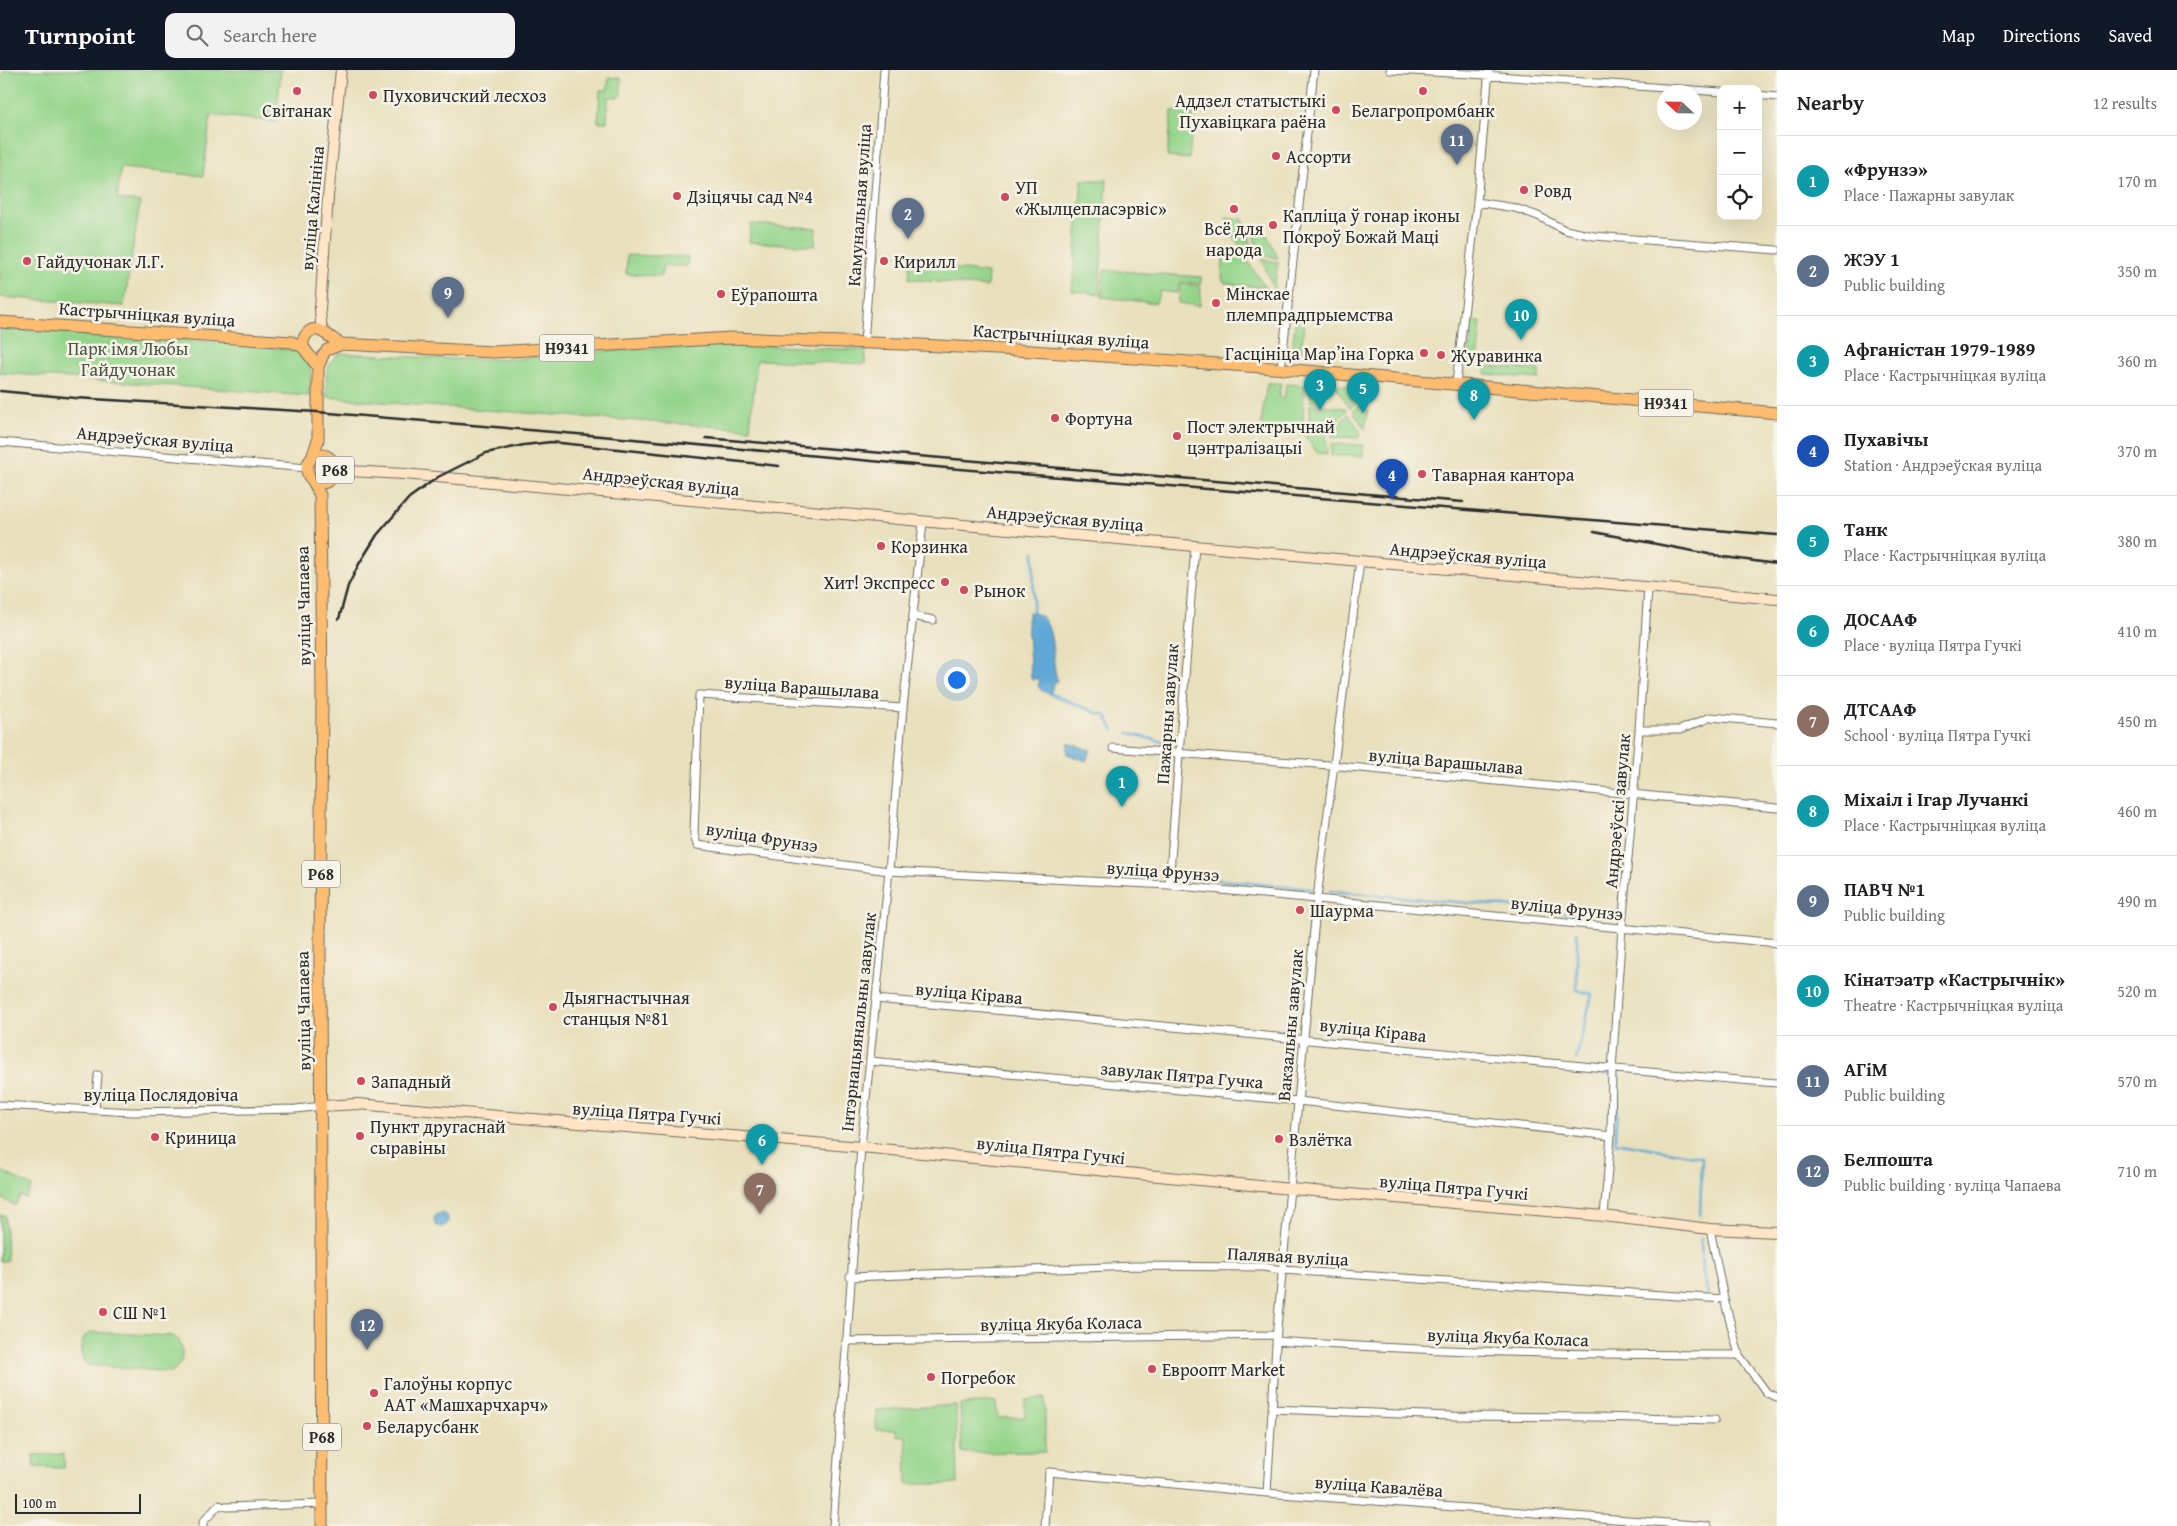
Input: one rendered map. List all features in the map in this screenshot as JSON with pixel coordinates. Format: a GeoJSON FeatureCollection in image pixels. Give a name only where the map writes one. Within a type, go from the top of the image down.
{"type":"FeatureCollection","features":[{"type":"Feature","properties":{"kind":"main road","name":"вуліца Калініна"},"geometry":{"type":"LineString","coordinates":[[325,334],[320,318],[328,197],[341,70]]}},
{"type":"Feature","properties":{"kind":"main road"},"geometry":{"type":"LineString","coordinates":[[302,339],[320,318]]}},
{"type":"Feature","properties":{"kind":"main road","name":"Кастрычніцкая вуліца"},"geometry":{"type":"LineString","coordinates":[[0,322],[302,339]]}},
{"type":"Feature","properties":{"kind":"main road"},"geometry":{"type":"LineString","coordinates":[[302,339],[319,330],[325,334]]}},
{"type":"Feature","properties":{"kind":"main road","name":"Кастрычніцкая вуліца"},"geometry":{"type":"LineString","coordinates":[[325,334],[342,344],[493,352],[731,338],[1029,350],[1281,369],[1777,413]]}},
{"type":"Feature","properties":{"kind":"main road","name":"Р68"},"geometry":{"type":"LineString","coordinates":[[325,334],[329,344],[318,367],[318,440],[309,463],[308,475],[320,483],[330,480]]}},
{"type":"Feature","properties":{"kind":"main road"},"geometry":{"type":"LineString","coordinates":[[302,339],[318,367]]}},
{"type":"Feature","properties":{"kind":"main road","name":"Кастрычніцкая вуліца"},"geometry":{"type":"LineString","coordinates":[[325,353],[342,344]]}},
{"type":"Feature","properties":{"kind":"main road"},"geometry":{"type":"LineString","coordinates":[[310,356],[325,353]]}},
{"type":"Feature","properties":{"kind":"main road","name":"Р68"},"geometry":{"type":"LineString","coordinates":[[318,440],[335,470],[320,496]]}},
{"type":"Feature","properties":{"kind":"main road","name":"Р68"},"geometry":{"type":"LineString","coordinates":[[309,463],[319,455],[330,459]]}},
{"type":"Feature","properties":{"kind":"main road","name":"Андрэеўская вуліца"},"geometry":{"type":"LineString","coordinates":[[330,459],[349,471],[560,488],[1777,599]]}},
{"type":"Feature","properties":{"kind":"main road","name":"Андрэеўская вуліца"},"geometry":{"type":"LineString","coordinates":[[330,480],[349,471]]}},
{"type":"Feature","properties":{"kind":"main road","name":"вуліца Чапаева"},"geometry":{"type":"LineString","coordinates":[[313,480],[320,496],[322,696],[320,944],[322,1526]]}},
{"type":"Feature","properties":{"kind":"main road","name":"вуліца Пятра Гучкі"},"geometry":{"type":"LineString","coordinates":[[322,1106],[357,1104],[861,1147],[1291,1189],[1604,1216],[1710,1229],[1777,1232]]}},
{"type":"Feature","properties":{"kind":"street","name":"Камунальная вуліца"},"geometry":{"type":"LineString","coordinates":[[864,343],[884,70]]}},
{"type":"Feature","properties":{"kind":"street"},"geometry":{"type":"LineString","coordinates":[[1281,369],[1314,70]]}},
{"type":"Feature","properties":{"kind":"street"},"geometry":{"type":"LineString","coordinates":[[1390,70],[1488,73],[1717,92]]}},
{"type":"Feature","properties":{"kind":"street"},"geometry":{"type":"LineString","coordinates":[[1456,384],[1477,202],[1488,73]]}},
{"type":"Feature","properties":{"kind":"street"},"geometry":{"type":"LineString","coordinates":[[1762,95],[1777,97]]}},
{"type":"Feature","properties":{"kind":"street"},"geometry":{"type":"LineString","coordinates":[[1477,202],[1515,208],[1538,216],[1565,230],[1594,236],[1777,250]]}},
{"type":"Feature","properties":{"kind":"street","name":"Андрэеўская вуліца"},"geometry":{"type":"LineString","coordinates":[[0,442],[309,463]]}},
{"type":"Feature","properties":{"kind":"street","name":"Інтэрнацыянальны завулак"},"geometry":{"type":"LineString","coordinates":[[833,1526],[861,1147],[890,871],[902,708],[923,522]]}},
{"type":"Feature","properties":{"kind":"street","name":"Пажарны завулак"},"geometry":{"type":"LineString","coordinates":[[1169,885],[1195,546]]}},
{"type":"Feature","properties":{"kind":"street","name":"Вакзальны завулак"},"geometry":{"type":"LineString","coordinates":[[1267,1493],[1276,1338],[1317,898],[1360,561]]}},
{"type":"Feature","properties":{"kind":"street","name":"Андрэеўскі завулак"},"geometry":{"type":"LineString","coordinates":[[1604,1216],[1611,1136],[1612,1069],[1633,793],[1640,730],[1648,588]]}},
{"type":"Feature","properties":{"kind":"street"},"geometry":{"type":"LineString","coordinates":[[912,616],[933,620]]}},
{"type":"Feature","properties":{"kind":"street","name":"вуліца Варашылава"},"geometry":{"type":"LineString","coordinates":[[699,695],[902,708]]}},
{"type":"Feature","properties":{"kind":"street","name":"вуліца Фрунзэ"},"geometry":{"type":"LineString","coordinates":[[699,695],[694,834],[697,845],[890,871],[1169,885],[1777,943]]}},
{"type":"Feature","properties":{"kind":"street"},"geometry":{"type":"LineString","coordinates":[[1640,730],[1680,730],[1711,717],[1777,723]]}},
{"type":"Feature","properties":{"kind":"street","name":"вуліца Варашылава"},"geometry":{"type":"LineString","coordinates":[[1113,748],[1180,752],[1777,808]]}},
{"type":"Feature","properties":{"kind":"street","name":"вуліца Кірава"},"geometry":{"type":"LineString","coordinates":[[876,999],[1777,1083]]}},
{"type":"Feature","properties":{"kind":"street","name":"завулак Пятра Гучка"},"geometry":{"type":"LineString","coordinates":[[870,1061],[1298,1101],[1611,1136]]}},
{"type":"Feature","properties":{"kind":"street"},"geometry":{"type":"LineString","coordinates":[[94,1110],[98,1075]]}},
{"type":"Feature","properties":{"kind":"street","name":"вуліца Послядовіча"},"geometry":{"type":"LineString","coordinates":[[0,1105],[133,1112],[296,1109],[322,1106]]}},
{"type":"Feature","properties":{"kind":"street"},"geometry":{"type":"LineString","coordinates":[[1710,1229],[1724,1299],[1740,1355],[1767,1393],[1777,1397]]}},
{"type":"Feature","properties":{"kind":"street","name":"Палявая вуліца"},"geometry":{"type":"LineString","coordinates":[[850,1277],[1135,1266],[1263,1267],[1282,1270],[1724,1299]]}},
{"type":"Feature","properties":{"kind":"street","name":"вуліца Якуба Коласа"},"geometry":{"type":"LineString","coordinates":[[846,1341],[1276,1338],[1394,1349],[1574,1355],[1740,1355]]}},
{"type":"Feature","properties":{"kind":"street"},"geometry":{"type":"LineString","coordinates":[[1272,1409],[1450,1416],[1595,1416],[1715,1420]]}},
{"type":"Feature","properties":{"kind":"street","name":"вуліца Кавалёва"},"geometry":{"type":"LineString","coordinates":[[1045,1526],[1049,1472],[1267,1493],[1708,1526]]}},
{"type":"Feature","properties":{"kind":"street"},"geometry":{"type":"LineString","coordinates":[[203,1526],[203,1522],[218,1504],[236,1506],[322,1504]]}},
{"type":"Feature","properties":{"kind":"green space","name":"Парк імя Любы Гайдучонак"},"geometry":{"type":"Polygon","coordinates":[[[5,70],[281,70],[276,122],[211,115],[203,176],[121,168],[117,199],[140,202],[124,306],[0,297],[0,79],[5,70]]]}},
{"type":"Feature","properties":{"kind":"green space"},"geometry":{"type":"Polygon","coordinates":[[[609,77],[621,78],[621,94],[619,97],[608,97],[607,122],[598,122],[600,90],[607,90],[609,77]]]}},
{"type":"Feature","properties":{"kind":"green space"},"geometry":{"type":"Polygon","coordinates":[[[1172,111],[1194,112],[1189,159],[1167,157],[1172,111]]]}},
{"type":"Feature","properties":{"kind":"green space"},"geometry":{"type":"Polygon","coordinates":[[[1082,180],[1107,180],[1099,294],[1072,291],[1082,180]]]}},
{"type":"Feature","properties":{"kind":"green space"},"geometry":{"type":"Polygon","coordinates":[[[1226,217],[1243,219],[1255,254],[1247,253],[1236,241],[1230,232],[1226,217]]]}},
{"type":"Feature","properties":{"kind":"green space"},"geometry":{"type":"Polygon","coordinates":[[[751,224],[816,228],[815,246],[749,242],[751,224]]]}},
{"type":"Feature","properties":{"kind":"green space"},"geometry":{"type":"Polygon","coordinates":[[[1252,229],[1267,235],[1278,258],[1259,255],[1252,229]]]}},
{"type":"Feature","properties":{"kind":"green space"},"geometry":{"type":"Polygon","coordinates":[[[627,255],[688,257],[687,266],[663,266],[661,276],[626,274],[627,255]]]}},
{"type":"Feature","properties":{"kind":"green space"},"geometry":{"type":"Polygon","coordinates":[[[1223,256],[1246,259],[1266,288],[1225,283],[1222,278],[1223,256]]]}},
{"type":"Feature","properties":{"kind":"green space"},"geometry":{"type":"Polygon","coordinates":[[[1262,259],[1278,262],[1274,290],[1262,259]]]}},
{"type":"Feature","properties":{"kind":"green space"},"geometry":{"type":"Polygon","coordinates":[[[910,263],[988,273],[987,287],[909,279],[910,263]]]}},
{"type":"Feature","properties":{"kind":"green space"},"geometry":{"type":"Polygon","coordinates":[[[1104,270],[1201,277],[1201,284],[1180,282],[1177,293],[1160,291],[1156,303],[1101,297],[1104,270]]]}},
{"type":"Feature","properties":{"kind":"green space"},"geometry":{"type":"Polygon","coordinates":[[[1181,284],[1201,286],[1200,306],[1178,303],[1181,284]]]}},
{"type":"Feature","properties":{"kind":"green space"},"geometry":{"type":"Polygon","coordinates":[[[1296,312],[1305,313],[1301,354],[1292,353],[1296,312]]]}},
{"type":"Feature","properties":{"kind":"green space"},"geometry":{"type":"Polygon","coordinates":[[[1472,322],[1481,322],[1477,365],[1468,366],[1472,322]]]}},
{"type":"Feature","properties":{"kind":"green space","name":"Парк імя Любы Гайдучонак"},"geometry":{"type":"Polygon","coordinates":[[[0,329],[133,335],[297,350],[303,354],[309,364],[311,376],[309,396],[0,373],[0,329]]]}},
{"type":"Feature","properties":{"kind":"green space"},"geometry":{"type":"Polygon","coordinates":[[[731,344],[866,350],[865,364],[757,360],[750,429],[327,397],[327,372],[331,362],[340,353],[454,359],[514,359],[628,349],[731,344]]]}},
{"type":"Feature","properties":{"kind":"green space"},"geometry":{"type":"Polygon","coordinates":[[[1486,366],[1539,370],[1539,379],[1485,374],[1486,366]]]}},
{"type":"Feature","properties":{"kind":"green space"},"geometry":{"type":"Polygon","coordinates":[[[1312,382],[1323,383],[1322,402],[1310,401],[1312,382]]]}},
{"type":"Feature","properties":{"kind":"green space"},"geometry":{"type":"Polygon","coordinates":[[[1267,383],[1281,383],[1279,397],[1284,398],[1286,384],[1305,385],[1302,435],[1266,431],[1261,423],[1267,383]]]}},
{"type":"Feature","properties":{"kind":"green space"},"geometry":{"type":"Polygon","coordinates":[[[1335,385],[1351,386],[1365,397],[1350,408],[1335,385]]]}},
{"type":"Feature","properties":{"kind":"green space"},"geometry":{"type":"Polygon","coordinates":[[[1365,401],[1368,410],[1365,429],[1353,411],[1365,401]]]}},
{"type":"Feature","properties":{"kind":"green space"},"geometry":{"type":"Polygon","coordinates":[[[1310,404],[1345,408],[1347,411],[1331,425],[1309,423],[1310,404]]]}},
{"type":"Feature","properties":{"kind":"green space"},"geometry":{"type":"Polygon","coordinates":[[[1349,414],[1361,433],[1359,438],[1332,437],[1332,429],[1349,414]]]}},
{"type":"Feature","properties":{"kind":"green space"},"geometry":{"type":"Polygon","coordinates":[[[1306,429],[1326,430],[1327,454],[1317,453],[1305,436],[1306,429]]]}},
{"type":"Feature","properties":{"kind":"green space"},"geometry":{"type":"Polygon","coordinates":[[[1331,444],[1363,445],[1363,456],[1331,456],[1331,444]]]}},
{"type":"Feature","properties":{"kind":"green space"},"geometry":{"type":"Polygon","coordinates":[[[2,1171],[32,1187],[26,1198],[20,1196],[15,1206],[0,1197],[0,1176],[2,1171]]]}},
{"type":"Feature","properties":{"kind":"green space"},"geometry":{"type":"Polygon","coordinates":[[[0,1215],[5,1215],[7,1261],[0,1261],[0,1215]]]}},
{"type":"Feature","properties":{"kind":"green space"},"geometry":{"type":"Polygon","coordinates":[[[91,1332],[172,1336],[179,1340],[182,1359],[178,1366],[170,1372],[88,1365],[81,1355],[81,1347],[85,1336],[91,1332]]]}},
{"type":"Feature","properties":{"kind":"green space"},"geometry":{"type":"Polygon","coordinates":[[[1045,1398],[1045,1452],[962,1453],[960,1404],[996,1402],[998,1418],[1025,1417],[1025,1400],[1045,1398]]]}},
{"type":"Feature","properties":{"kind":"green space"},"geometry":{"type":"Polygon","coordinates":[[[956,1405],[958,1484],[907,1484],[906,1436],[897,1436],[896,1430],[876,1430],[876,1410],[956,1405]]]}},
{"type":"Feature","properties":{"kind":"green space"},"geometry":{"type":"Polygon","coordinates":[[[64,1454],[64,1468],[34,1467],[33,1455],[64,1454]]]}},
{"type":"Feature","properties":{"kind":"water"},"geometry":{"type":"Polygon","coordinates":[[[1029,612],[1038,615],[1045,621],[1049,629],[1058,681],[1053,684],[1051,694],[1042,691],[1038,686],[1040,680],[1035,678],[1033,681],[1031,678],[1027,620],[1029,612]]]}},
{"type":"Feature","properties":{"kind":"water"},"geometry":{"type":"Polygon","coordinates":[[[1068,743],[1091,750],[1086,761],[1067,754],[1068,743]]]}},
{"type":"Feature","properties":{"kind":"water"},"geometry":{"type":"Polygon","coordinates":[[[438,1213],[444,1213],[448,1220],[444,1227],[438,1227],[434,1223],[434,1217],[438,1213]]]}},
{"type":"Feature","properties":{"kind":"waterway"},"geometry":{"type":"LineString","coordinates":[[1033,612],[1034,552]]}},
{"type":"Feature","properties":{"kind":"waterway"},"geometry":{"type":"LineString","coordinates":[[1051,694],[1100,714],[1105,714],[1114,731]]}},
{"type":"Feature","properties":{"kind":"waterway"},"geometry":{"type":"LineString","coordinates":[[1128,733],[1172,744]]}},
{"type":"Feature","properties":{"kind":"waterway"},"geometry":{"type":"LineString","coordinates":[[1179,876],[1311,889]]}},
{"type":"Feature","properties":{"kind":"waterway"},"geometry":{"type":"LineString","coordinates":[[1330,891],[1548,910],[1577,915]]}},
{"type":"Feature","properties":{"kind":"waterway"},"geometry":{"type":"LineString","coordinates":[[1576,1059],[1592,994],[1577,990],[1577,932]]}},
{"type":"Feature","properties":{"kind":"waterway"},"geometry":{"type":"LineString","coordinates":[[1573,1070],[1609,1074]]}},
{"type":"Feature","properties":{"kind":"waterway"},"geometry":{"type":"LineString","coordinates":[[1619,1075],[1615,1142],[1702,1157],[1700,1216]]}},
{"type":"Feature","properties":{"kind":"waterway"},"geometry":{"type":"LineString","coordinates":[[1701,1238],[1702,1268],[1708,1294]]}},
{"type":"Feature","properties":{"kind":"railway"},"geometry":{"type":"LineString","coordinates":[[0,391],[75,398],[317,412],[947,468],[1777,535]]}},
{"type":"Feature","properties":{"kind":"railway"},"geometry":{"type":"LineString","coordinates":[[706,438],[1463,502]]}},
{"type":"Feature","properties":{"kind":"railway"},"geometry":{"type":"LineString","coordinates":[[339,619],[348,586],[359,564],[377,535],[409,498],[438,477],[486,453],[524,445],[551,442],[779,466]]}},
{"type":"Feature","properties":{"kind":"railway"},"geometry":{"type":"LineString","coordinates":[[1594,532],[1724,557],[1777,564]]}},
{"type":"Feature","properties":{"kind":"place","name":"Світанак"},"geometry":{"type":"Point","coordinates":[297,91]}},
{"type":"Feature","properties":{"kind":"place","name":"Белагропромбанк"},"geometry":{"type":"Point","coordinates":[1423,91]}},
{"type":"Feature","properties":{"kind":"place","name":"Пуховичский лесхоз"},"geometry":{"type":"Point","coordinates":[373,95]}},
{"type":"Feature","properties":{"kind":"place","name":"Аддзел статыстыкі Пухавіцкага раёна"},"geometry":{"type":"Point","coordinates":[1336,110]}},
{"type":"Feature","properties":{"kind":"place","name":"Ассорти"},"geometry":{"type":"Point","coordinates":[1276,156]}},
{"type":"Feature","properties":{"kind":"place","name":"АГіМ"},"geometry":{"type":"Point","coordinates":[1457,165]}},
{"type":"Feature","properties":{"kind":"place","name":"Ровд"},"geometry":{"type":"Point","coordinates":[1524,190]}},
{"type":"Feature","properties":{"kind":"place","name":"Дзіцячы сад №4"},"geometry":{"type":"Point","coordinates":[677,196]}},
{"type":"Feature","properties":{"kind":"place","name":"УП «Жылцепласэрвіс»"},"geometry":{"type":"Point","coordinates":[1005,197]}},
{"type":"Feature","properties":{"kind":"place","name":"Всё для народа"},"geometry":{"type":"Point","coordinates":[1234,209]}},
{"type":"Feature","properties":{"kind":"place","name":"Капліца ў гонар іконы Покроў Божай Маці"},"geometry":{"type":"Point","coordinates":[1273,225]}},
{"type":"Feature","properties":{"kind":"place","name":"ЖЭУ 1"},"geometry":{"type":"Point","coordinates":[908,239]}},
{"type":"Feature","properties":{"kind":"place","name":"Гайдучонак Л.Г."},"geometry":{"type":"Point","coordinates":[27,261]}},
{"type":"Feature","properties":{"kind":"place","name":"Кирилл"},"geometry":{"type":"Point","coordinates":[884,261]}},
{"type":"Feature","properties":{"kind":"place","name":"Еўрапошта"},"geometry":{"type":"Point","coordinates":[721,294]}},
{"type":"Feature","properties":{"kind":"place","name":"Мінскае племпрадпрыемства"},"geometry":{"type":"Point","coordinates":[1216,303]}},
{"type":"Feature","properties":{"kind":"place","name":"ПАВЧ №1"},"geometry":{"type":"Point","coordinates":[448,318]}},
{"type":"Feature","properties":{"kind":"place","name":"Кінатэатр «Кастрычнік»"},"geometry":{"type":"Point","coordinates":[1521,340]}},
{"type":"Feature","properties":{"kind":"place","name":"Гасцініца Марʼіна Горка"},"geometry":{"type":"Point","coordinates":[1424,353]}},
{"type":"Feature","properties":{"kind":"place","name":"Журавинка"},"geometry":{"type":"Point","coordinates":[1441,355]}},
{"type":"Feature","properties":{"kind":"place","name":"Афганістан 1979-1989"},"geometry":{"type":"Point","coordinates":[1320,410]}},
{"type":"Feature","properties":{"kind":"place","name":"Танк"},"geometry":{"type":"Point","coordinates":[1363,413]}},
{"type":"Feature","properties":{"kind":"place","name":"Фортуна"},"geometry":{"type":"Point","coordinates":[1055,418]}},
{"type":"Feature","properties":{"kind":"place","name":"Міхаіл і Ігар Лучанкі"},"geometry":{"type":"Point","coordinates":[1474,420]}},
{"type":"Feature","properties":{"kind":"place","name":"Пост электрычнай цэнтралізацыі"},"geometry":{"type":"Point","coordinates":[1177,436]}},
{"type":"Feature","properties":{"kind":"place","name":"Таварная кантора"},"geometry":{"type":"Point","coordinates":[1422,474]}},
{"type":"Feature","properties":{"kind":"place","name":"Пухавічы"},"geometry":{"type":"Point","coordinates":[1392,500]}},
{"type":"Feature","properties":{"kind":"place","name":"Корзинка"},"geometry":{"type":"Point","coordinates":[881,546]}},
{"type":"Feature","properties":{"kind":"place","name":"Хит! Экспресс"},"geometry":{"type":"Point","coordinates":[945,582]}},
{"type":"Feature","properties":{"kind":"place","name":"Рынок"},"geometry":{"type":"Point","coordinates":[964,590]}},
{"type":"Feature","properties":{"kind":"place","name":"«Фрунзэ»"},"geometry":{"type":"Point","coordinates":[1122,807]}},
{"type":"Feature","properties":{"kind":"place","name":"Шаурма"},"geometry":{"type":"Point","coordinates":[1300,910]}},
{"type":"Feature","properties":{"kind":"place","name":"Дыягнастычная станцыя №81"},"geometry":{"type":"Point","coordinates":[553,1007]}},
{"type":"Feature","properties":{"kind":"place","name":"Западный"},"geometry":{"type":"Point","coordinates":[361,1081]}},
{"type":"Feature","properties":{"kind":"place","name":"Пункт другаснай сыравіны"},"geometry":{"type":"Point","coordinates":[360,1136]}},
{"type":"Feature","properties":{"kind":"place","name":"Криница"},"geometry":{"type":"Point","coordinates":[155,1137]}},
{"type":"Feature","properties":{"kind":"place","name":"Взлётка"},"geometry":{"type":"Point","coordinates":[1279,1139]}},
{"type":"Feature","properties":{"kind":"place","name":"ДОСААФ"},"geometry":{"type":"Point","coordinates":[762,1165]}},
{"type":"Feature","properties":{"kind":"place","name":"ДТСААФ"},"geometry":{"type":"Point","coordinates":[760,1214]}},
{"type":"Feature","properties":{"kind":"place","name":"СШ №1"},"geometry":{"type":"Point","coordinates":[103,1312]}},
{"type":"Feature","properties":{"kind":"place","name":"Белпошта"},"geometry":{"type":"Point","coordinates":[367,1350]}},
{"type":"Feature","properties":{"kind":"place","name":"Евроопт Market"},"geometry":{"type":"Point","coordinates":[1152,1369]}},
{"type":"Feature","properties":{"kind":"place","name":"Погребок"},"geometry":{"type":"Point","coordinates":[931,1377]}},
{"type":"Feature","properties":{"kind":"place","name":"Галоўны корпус ААТ «Машхарчхарч»"},"geometry":{"type":"Point","coordinates":[374,1393]}},
{"type":"Feature","properties":{"kind":"place","name":"Беларусбанк"},"geometry":{"type":"Point","coordinates":[367,1426]}}]}
